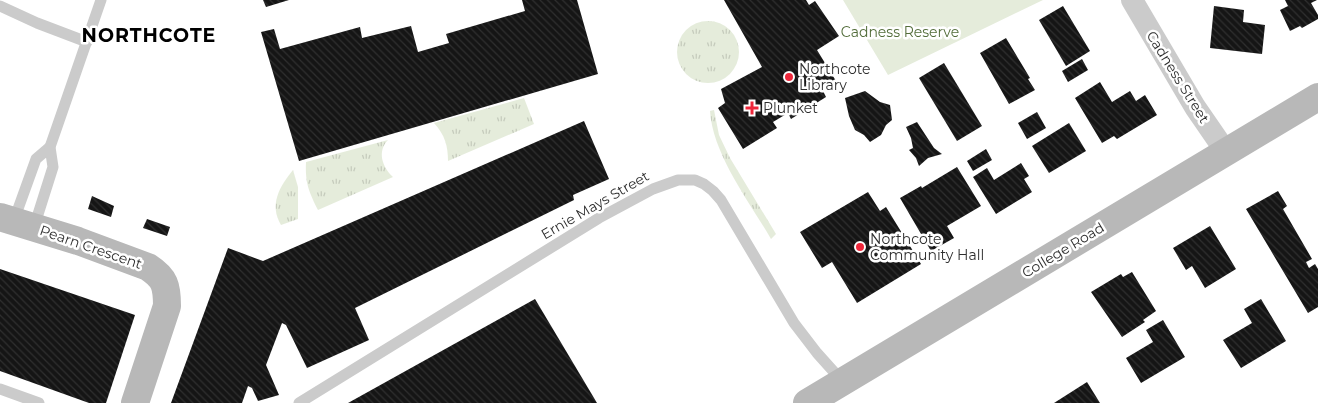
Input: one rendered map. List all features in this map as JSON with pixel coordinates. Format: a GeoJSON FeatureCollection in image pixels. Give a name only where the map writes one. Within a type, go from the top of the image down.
{"type":"FeatureCollection","features":[{"type":"Feature","properties":{"kind":"main road","name":"College Road"},"geometry":{"type":"LineString","coordinates":[[807,403],[1318,97]]}},
{"type":"Feature","properties":{"kind":"main road","name":"Pearn Crescent"},"geometry":{"type":"LineString","coordinates":[[12,220],[148,267],[158,273],[164,281],[167,293],[167,306],[135,403]]}},
{"type":"Feature","properties":{"kind":"street","name":"Cadness Street"},"geometry":{"type":"LineString","coordinates":[[1132,0],[1195,107],[1226,152]]}},
{"type":"Feature","properties":{"kind":"lane"},"geometry":{"type":"LineString","coordinates":[[12,220],[53,167],[50,147],[102,0]]}},
{"type":"Feature","properties":{"kind":"lane"},"geometry":{"type":"LineString","coordinates":[[0,6],[37,24],[87,42]]}},
{"type":"Feature","properties":{"kind":"lane"},"geometry":{"type":"LineString","coordinates":[[12,220],[36,159],[50,147]]}},
{"type":"Feature","properties":{"kind":"lane","name":"Ernie Mays Street"},"geometry":{"type":"LineString","coordinates":[[299,403],[599,218],[666,183],[687,179],[696,180],[704,184],[721,200],[794,322],[816,353],[843,382]]}},
{"type":"Feature","properties":{"kind":"lane"},"geometry":{"type":"LineString","coordinates":[[0,389],[39,403]]}},
{"type":"Feature","properties":{"kind":"green space","name":"Cadness Reserve"},"geometry":{"type":"Polygon","coordinates":[[[843,0],[1043,0],[888,75],[843,0]]]}},
{"type":"Feature","properties":{"kind":"green space"},"geometry":{"type":"Polygon","coordinates":[[[708,21],[720,23],[730,30],[737,40],[739,52],[737,64],[730,74],[720,81],[708,83],[696,81],[686,74],[679,64],[677,52],[679,40],[686,30],[696,23],[708,21]]]}},
{"type":"Feature","properties":{"kind":"green space"},"geometry":{"type":"Polygon","coordinates":[[[524,98],[534,124],[448,161],[445,141],[434,123],[524,98]]]}},
{"type":"Feature","properties":{"kind":"green space"},"geometry":{"type":"Polygon","coordinates":[[[714,110],[719,135],[730,158],[776,234],[771,239],[725,161],[713,128],[710,111],[714,110]]]}},
{"type":"Feature","properties":{"kind":"green space"},"geometry":{"type":"Polygon","coordinates":[[[388,140],[383,149],[382,159],[386,169],[393,177],[318,210],[308,187],[306,162],[388,140]]]}},
{"type":"Feature","properties":{"kind":"green space"},"geometry":{"type":"Polygon","coordinates":[[[293,170],[298,187],[298,219],[281,225],[277,218],[277,196],[293,170]]]}},
{"type":"Feature","properties":{"kind":"building"},"geometry":{"type":"Polygon","coordinates":[[[263,0],[289,0],[266,7],[263,0]]]}},
{"type":"Feature","properties":{"kind":"building"},"geometry":{"type":"Polygon","coordinates":[[[522,0],[577,0],[598,74],[299,161],[261,32],[274,29],[280,49],[360,27],[362,38],[411,26],[418,52],[449,43],[446,34],[525,11],[522,0]]]}},
{"type":"Feature","properties":{"kind":"building","name":"Northcote Library"},"geometry":{"type":"Polygon","coordinates":[[[724,0],[806,0],[809,5],[815,1],[839,36],[817,50],[836,81],[822,89],[826,97],[791,119],[788,113],[773,122],[777,128],[743,149],[718,108],[725,103],[721,89],[762,67],[724,0]]]}},
{"type":"Feature","properties":{"kind":"building"},"geometry":{"type":"Polygon","coordinates":[[[1285,0],[1317,0],[1311,3],[1318,15],[1318,19],[1302,28],[1300,26],[1290,31],[1280,10],[1288,6],[1285,0]]]}},
{"type":"Feature","properties":{"kind":"building"},"geometry":{"type":"Polygon","coordinates":[[[1063,6],[1090,51],[1066,66],[1039,20],[1063,6]]]}},
{"type":"Feature","properties":{"kind":"building"},"geometry":{"type":"Polygon","coordinates":[[[1214,6],[1244,10],[1243,22],[1265,25],[1262,54],[1210,48],[1214,6]]]}},
{"type":"Feature","properties":{"kind":"building"},"geometry":{"type":"Polygon","coordinates":[[[1006,38],[1035,90],[1009,104],[980,53],[1006,38]]]}},
{"type":"Feature","properties":{"kind":"building"},"geometry":{"type":"Polygon","coordinates":[[[1082,59],[1088,70],[1068,82],[1062,71],[1082,59]]]}},
{"type":"Feature","properties":{"kind":"building"},"geometry":{"type":"Polygon","coordinates":[[[944,63],[982,126],[957,141],[919,78],[944,63]]]}},
{"type":"Feature","properties":{"kind":"building"},"geometry":{"type":"Polygon","coordinates":[[[1100,82],[1112,102],[1130,91],[1136,101],[1145,95],[1157,115],[1117,139],[1114,136],[1102,143],[1075,98],[1100,82]]]}},
{"type":"Feature","properties":{"kind":"building"},"geometry":{"type":"Polygon","coordinates":[[[865,91],[880,102],[890,105],[892,120],[886,125],[881,135],[870,142],[864,135],[855,130],[849,116],[845,98],[865,91]]]}},
{"type":"Feature","properties":{"kind":"building"},"geometry":{"type":"Polygon","coordinates":[[[1037,112],[1046,128],[1027,139],[1018,123],[1037,112]]]}},
{"type":"Feature","properties":{"kind":"building"},"geometry":{"type":"Polygon","coordinates":[[[584,121],[609,179],[573,195],[574,200],[355,308],[369,340],[307,368],[286,325],[282,323],[266,365],[279,395],[258,401],[252,388],[248,386],[242,403],[171,403],[228,248],[263,261],[584,121]]]}},
{"type":"Feature","properties":{"kind":"building"},"geometry":{"type":"Polygon","coordinates":[[[917,122],[934,148],[942,154],[928,158],[919,166],[916,158],[909,150],[913,148],[906,127],[917,122]]]}},
{"type":"Feature","properties":{"kind":"building"},"geometry":{"type":"Polygon","coordinates":[[[1069,123],[1086,151],[1049,173],[1032,146],[1069,123]]]}},
{"type":"Feature","properties":{"kind":"building"},"geometry":{"type":"Polygon","coordinates":[[[986,149],[992,160],[973,171],[967,161],[986,149]]]}},
{"type":"Feature","properties":{"kind":"building"},"geometry":{"type":"Polygon","coordinates":[[[1021,163],[1029,176],[1024,179],[1032,192],[996,214],[973,177],[987,168],[994,180],[1021,163]]]}},
{"type":"Feature","properties":{"kind":"building"},"geometry":{"type":"Polygon","coordinates":[[[957,167],[981,206],[947,226],[954,238],[931,251],[900,198],[921,186],[922,188],[957,167]]]}},
{"type":"Feature","properties":{"kind":"building"},"geometry":{"type":"Polygon","coordinates":[[[1278,191],[1287,206],[1283,209],[1312,259],[1306,262],[1309,268],[1315,264],[1318,269],[1318,307],[1308,313],[1246,209],[1278,191]]]}},
{"type":"Feature","properties":{"kind":"building","name":"Northcote Community Hall"},"geometry":{"type":"Polygon","coordinates":[[[868,192],[880,211],[886,207],[921,264],[857,303],[832,262],[822,268],[800,232],[868,192]]]}},
{"type":"Feature","properties":{"kind":"building"},"geometry":{"type":"Polygon","coordinates":[[[92,196],[114,206],[111,217],[88,209],[92,196]]]}},
{"type":"Feature","properties":{"kind":"building"},"geometry":{"type":"Polygon","coordinates":[[[147,219],[170,227],[167,236],[143,228],[147,219]]]}},
{"type":"Feature","properties":{"kind":"building"},"geometry":{"type":"Polygon","coordinates":[[[1210,226],[1236,269],[1205,288],[1192,266],[1186,270],[1173,248],[1210,226]]]}},
{"type":"Feature","properties":{"kind":"building"},"geometry":{"type":"Polygon","coordinates":[[[0,269],[135,315],[106,403],[89,403],[0,371],[0,269]]]}},
{"type":"Feature","properties":{"kind":"building"},"geometry":{"type":"Polygon","coordinates":[[[1132,272],[1156,311],[1143,320],[1145,322],[1122,337],[1091,292],[1121,274],[1123,277],[1132,272]]]}},
{"type":"Feature","properties":{"kind":"building"},"geometry":{"type":"Polygon","coordinates":[[[535,299],[597,403],[348,403],[535,299]]]}},
{"type":"Feature","properties":{"kind":"building"},"geometry":{"type":"Polygon","coordinates":[[[1261,299],[1286,341],[1241,368],[1223,340],[1252,323],[1244,309],[1261,299]]]}},
{"type":"Feature","properties":{"kind":"building"},"geometry":{"type":"Polygon","coordinates":[[[1163,320],[1185,357],[1141,383],[1126,358],[1153,342],[1146,330],[1163,320]]]}},
{"type":"Feature","properties":{"kind":"building"},"geometry":{"type":"Polygon","coordinates":[[[1087,382],[1100,403],[1054,403],[1087,382]]]}},
{"type":"Feature","properties":{"kind":"place","name":"Northcote Library"},"geometry":{"type":"Point","coordinates":[789,77]}},
{"type":"Feature","properties":{"kind":"place","name":"Plunket"},"geometry":{"type":"Point","coordinates":[752,108]}},
{"type":"Feature","properties":{"kind":"place","name":"Northcote Community Hall"},"geometry":{"type":"Point","coordinates":[860,247]}},
{"type":"Feature","properties":{"kind":"district","name":"NORTHCOTE"},"geometry":{"type":"Point","coordinates":[149,35]}}]}
